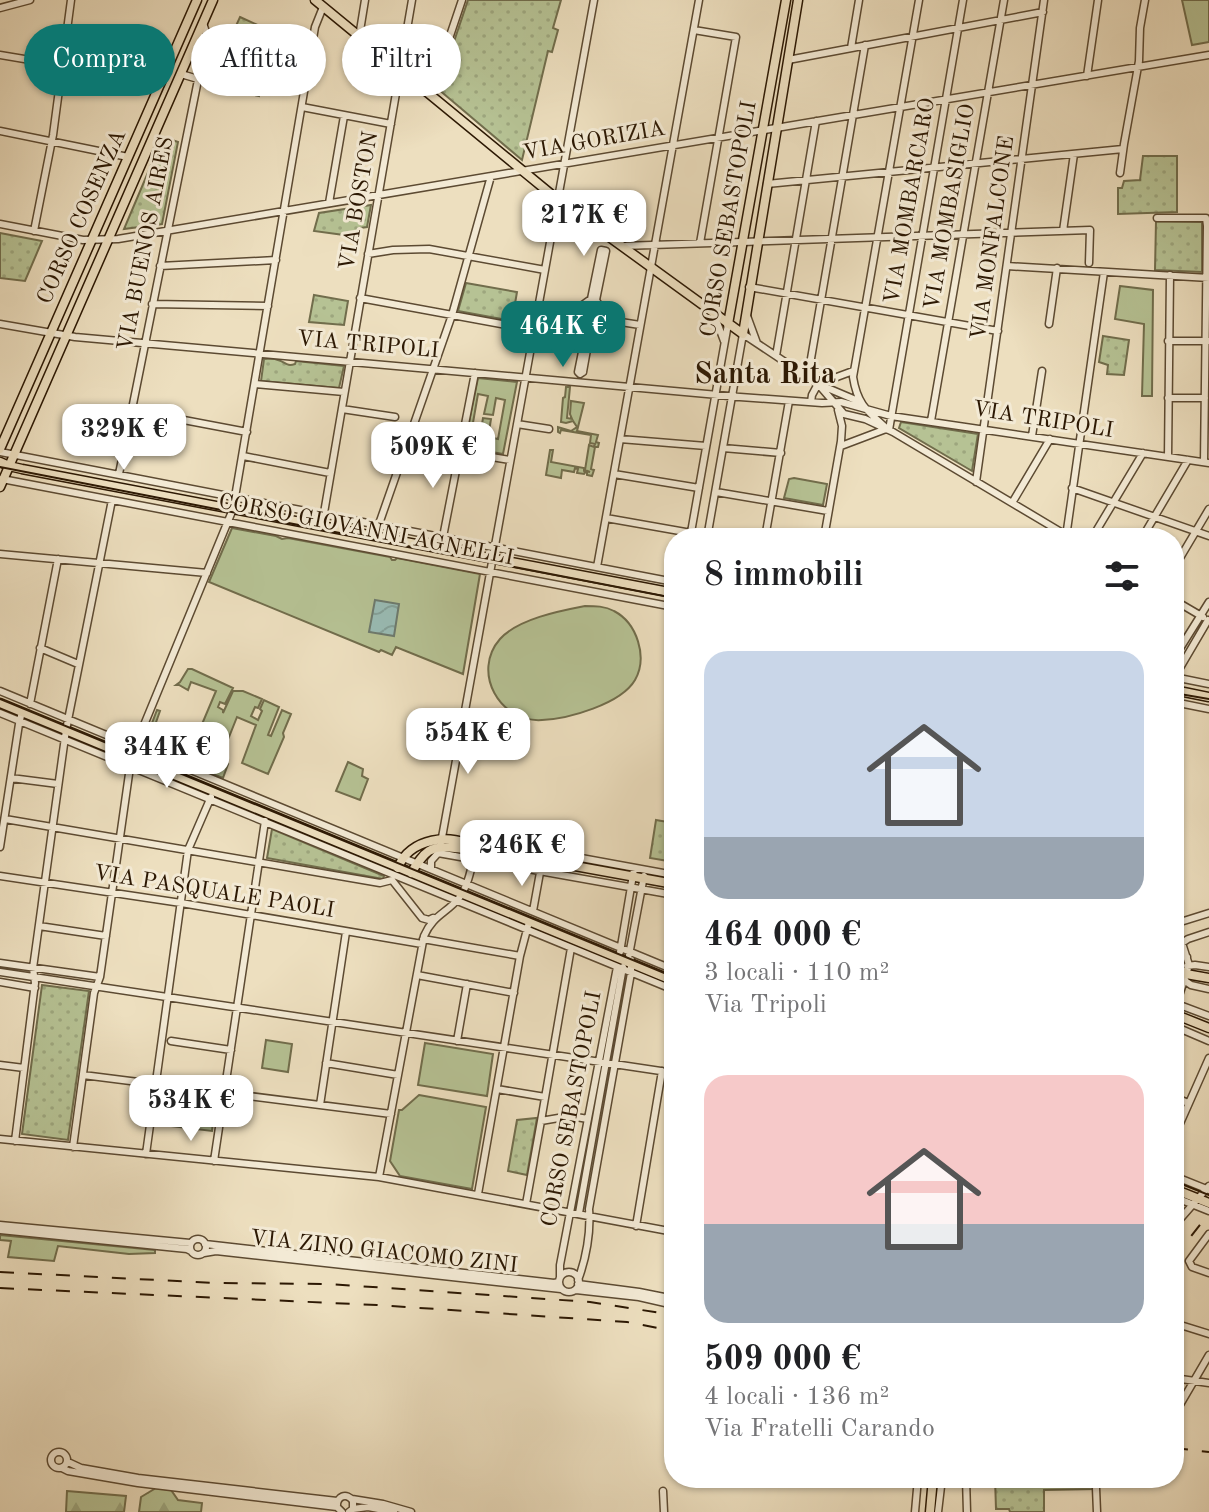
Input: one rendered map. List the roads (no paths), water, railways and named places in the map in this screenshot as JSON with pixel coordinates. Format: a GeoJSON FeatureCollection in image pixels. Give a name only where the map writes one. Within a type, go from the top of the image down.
{"type":"FeatureCollection","features":[{"type":"Feature","properties":{"kind":"main road","name":"CORSO COSENZA"},"geometry":{"type":"LineString","coordinates":[[175,49],[197,0]]}},
{"type":"Feature","properties":{"kind":"main road","name":"CORSO COSENZA"},"geometry":{"type":"LineString","coordinates":[[1,481],[3,465],[14,454],[213,0]]}},
{"type":"Feature","properties":{"kind":"main road"},"geometry":{"type":"LineString","coordinates":[[315,0],[343,24]]}},
{"type":"Feature","properties":{"kind":"main road","name":"CORSO SEBASTOPOLI"},"geometry":{"type":"LineString","coordinates":[[728,324],[786,0]]}},
{"type":"Feature","properties":{"kind":"main road","name":"CORSO SEBASTOPOLI"},"geometry":{"type":"LineString","coordinates":[[743,334],[798,0]]}},
{"type":"Feature","properties":{"kind":"main road","name":"CORSO COSENZA"},"geometry":{"type":"LineString","coordinates":[[0,452],[154,96]]}},
{"type":"Feature","properties":{"kind":"main road"},"geometry":{"type":"LineString","coordinates":[[431,96],[557,199],[743,334]]}},
{"type":"Feature","properties":{"kind":"main road"},"geometry":{"type":"LineString","coordinates":[[713,313],[732,305]]}},
{"type":"Feature","properties":{"kind":"main road","name":"CORSO GIOVANNI AGNELLI"},"geometry":{"type":"LineString","coordinates":[[3,465],[664,591]]}},
{"type":"Feature","properties":{"kind":"main road"},"geometry":{"type":"LineString","coordinates":[[1184,692],[1209,697]]}},
{"type":"Feature","properties":{"kind":"main road"},"geometry":{"type":"LineString","coordinates":[[0,703],[21,717],[395,875],[410,877],[624,965],[664,978]]}},
{"type":"Feature","properties":{"kind":"main road"},"geometry":{"type":"LineString","coordinates":[[395,875],[402,858],[425,842],[440,846],[470,844],[606,871],[644,874],[664,881]]}},
{"type":"Feature","properties":{"kind":"main road"},"geometry":{"type":"LineString","coordinates":[[410,877],[428,851],[440,846]]}},
{"type":"Feature","properties":{"kind":"main road"},"geometry":{"type":"LineString","coordinates":[[1184,974],[1209,978]]}},
{"type":"Feature","properties":{"kind":"main road"},"geometry":{"type":"LineString","coordinates":[[1184,1014],[1209,1028]]}},
{"type":"Feature","properties":{"kind":"main road"},"geometry":{"type":"LineString","coordinates":[[1184,1195],[1195,1202],[1209,1203]]}},
{"type":"Feature","properties":{"kind":"main road"},"geometry":{"type":"LineString","coordinates":[[928,1512],[930,1488]]}},
{"type":"Feature","properties":{"kind":"street"},"geometry":{"type":"LineString","coordinates":[[0,8],[30,0]]}},
{"type":"Feature","properties":{"kind":"street"},"geometry":{"type":"LineString","coordinates":[[68,24],[71,0]]}},
{"type":"Feature","properties":{"kind":"street"},"geometry":{"type":"LineString","coordinates":[[361,24],[365,0]]}},
{"type":"Feature","properties":{"kind":"street","name":"VIA BOSTON"},"geometry":{"type":"LineString","coordinates":[[408,24],[412,0]]}},
{"type":"Feature","properties":{"kind":"street"},"geometry":{"type":"LineString","coordinates":[[454,24],[462,0]]}},
{"type":"Feature","properties":{"kind":"street"},"geometry":{"type":"LineString","coordinates":[[431,869],[440,846],[594,0]]}},
{"type":"Feature","properties":{"kind":"street"},"geometry":{"type":"LineString","coordinates":[[597,567],[699,0]]}},
{"type":"Feature","properties":{"kind":"street"},"geometry":{"type":"LineString","coordinates":[[851,48],[859,0]]}},
{"type":"Feature","properties":{"kind":"street"},"geometry":{"type":"LineString","coordinates":[[864,412],[856,395],[853,374],[919,0]]}},
{"type":"Feature","properties":{"kind":"street","name":"VIA MOMBARCARO"},"geometry":{"type":"LineString","coordinates":[[887,429],[963,0]]}},
{"type":"Feature","properties":{"kind":"street","name":"VIA MOMBASIGLIO"},"geometry":{"type":"LineString","coordinates":[[931,421],[1004,0]]}},
{"type":"Feature","properties":{"kind":"street","name":"VIA MONFALCONE"},"geometry":{"type":"LineString","coordinates":[[976,482],[1044,0]]}},
{"type":"Feature","properties":{"kind":"street"},"geometry":{"type":"LineString","coordinates":[[1087,76],[1098,0]]}},
{"type":"Feature","properties":{"kind":"street"},"geometry":{"type":"LineString","coordinates":[[1120,173],[1145,0]]}},
{"type":"Feature","properties":{"kind":"street"},"geometry":{"type":"LineString","coordinates":[[73,1147],[131,762],[233,509],[315,27],[323,7]]}},
{"type":"Feature","properties":{"kind":"street"},"geometry":{"type":"LineString","coordinates":[[788,60],[1043,12]]}},
{"type":"Feature","properties":{"kind":"street"},"geometry":{"type":"LineString","coordinates":[[694,30],[736,37],[700,243]]}},
{"type":"Feature","properties":{"kind":"street"},"geometry":{"type":"LineString","coordinates":[[808,376],[865,45]]}},
{"type":"Feature","properties":{"kind":"street"},"geometry":{"type":"LineString","coordinates":[[0,55],[24,58]]}},
{"type":"Feature","properties":{"kind":"street","name":"VIA GORIZIA"},"geometry":{"type":"LineString","coordinates":[[0,224],[107,241],[1209,55]]}},
{"type":"Feature","properties":{"kind":"street"},"geometry":{"type":"LineString","coordinates":[[181,74],[191,77]]}},
{"type":"Feature","properties":{"kind":"street"},"geometry":{"type":"LineString","coordinates":[[34,231],[57,96]]}},
{"type":"Feature","properties":{"kind":"street","name":"VIA BUENOS AIRES"},"geometry":{"type":"LineString","coordinates":[[119,474],[195,96]]}},
{"type":"Feature","properties":{"kind":"street","name":"VIA BOSTON"},"geometry":{"type":"LineString","coordinates":[[324,513],[396,96]]}},
{"type":"Feature","properties":{"kind":"street"},"geometry":{"type":"LineString","coordinates":[[302,107],[391,124]]}},
{"type":"Feature","properties":{"kind":"street"},"geometry":{"type":"LineString","coordinates":[[329,203],[344,116]]}},
{"type":"Feature","properties":{"kind":"street"},"geometry":{"type":"LineString","coordinates":[[776,356],[816,121]]}},
{"type":"Feature","properties":{"kind":"street"},"geometry":{"type":"LineString","coordinates":[[0,131],[128,157]]}},
{"type":"Feature","properties":{"kind":"street"},"geometry":{"type":"LineString","coordinates":[[767,184],[1123,149]]}},
{"type":"Feature","properties":{"kind":"street"},"geometry":{"type":"LineString","coordinates":[[1063,231],[1074,154]]}},
{"type":"Feature","properties":{"kind":"street"},"geometry":{"type":"LineString","coordinates":[[379,524],[452,315],[491,176]]}},
{"type":"Feature","properties":{"kind":"street"},"geometry":{"type":"LineString","coordinates":[[1157,218],[1206,218],[1208,226]]}},
{"type":"Feature","properties":{"kind":"street","name":"VIA TRIPOLI"},"geometry":{"type":"LineString","coordinates":[[864,412],[892,412],[931,421],[1207,463],[1208,226]]}},
{"type":"Feature","properties":{"kind":"street"},"geometry":{"type":"LineString","coordinates":[[621,246],[1090,230],[1089,263]]}},
{"type":"Feature","properties":{"kind":"street"},"geometry":{"type":"LineString","coordinates":[[538,306],[573,312],[594,300],[606,251],[603,250],[606,235]]}},
{"type":"Feature","properties":{"kind":"street"},"geometry":{"type":"LineString","coordinates":[[368,254],[429,249],[545,270]]}},
{"type":"Feature","properties":{"kind":"street"},"geometry":{"type":"LineString","coordinates":[[160,266],[276,260]]}},
{"type":"Feature","properties":{"kind":"street"},"geometry":{"type":"LineString","coordinates":[[1007,266],[1208,278]]}},
{"type":"Feature","properties":{"kind":"street"},"geometry":{"type":"LineString","coordinates":[[1049,324],[1057,268]]}},
{"type":"Feature","properties":{"kind":"street"},"geometry":{"type":"LineString","coordinates":[[1068,528],[1104,272]]}},
{"type":"Feature","properties":{"kind":"street"},"geometry":{"type":"LineString","coordinates":[[1168,457],[1170,275]]}},
{"type":"Feature","properties":{"kind":"street"},"geometry":{"type":"LineString","coordinates":[[749,287],[998,331]]}},
{"type":"Feature","properties":{"kind":"street"},"geometry":{"type":"LineString","coordinates":[[360,298],[534,330]]}},
{"type":"Feature","properties":{"kind":"street"},"geometry":{"type":"LineString","coordinates":[[594,300],[608,320]]}},
{"type":"Feature","properties":{"kind":"street"},"geometry":{"type":"LineString","coordinates":[[152,304],[268,306]]}},
{"type":"Feature","properties":{"kind":"street"},"geometry":{"type":"LineString","coordinates":[[746,311],[757,343]]}},
{"type":"Feature","properties":{"kind":"street"},"geometry":{"type":"LineString","coordinates":[[573,312],[588,332]]}},
{"type":"Feature","properties":{"kind":"street"},"geometry":{"type":"LineString","coordinates":[[713,313],[725,344]]}},
{"type":"Feature","properties":{"kind":"street"},"geometry":{"type":"LineString","coordinates":[[579,378],[588,332],[608,320],[640,325]]}},
{"type":"Feature","properties":{"kind":"street","name":"VIA TRIPOLI"},"geometry":{"type":"LineString","coordinates":[[0,324],[65,336],[525,377],[579,378],[629,386],[834,405]]}},
{"type":"Feature","properties":{"kind":"street","name":"CORSO SEBASTOPOLI"},"geometry":{"type":"LineString","coordinates":[[691,528],[728,324]]}},
{"type":"Feature","properties":{"kind":"street"},"geometry":{"type":"LineString","coordinates":[[743,334],[808,376],[845,415],[864,412]]}},
{"type":"Feature","properties":{"kind":"street","name":"CORSO SEBASTOPOLI"},"geometry":{"type":"LineString","coordinates":[[710,528],[743,334]]}},
{"type":"Feature","properties":{"kind":"street"},"geometry":{"type":"LineString","coordinates":[[1168,341],[1207,341]]}},
{"type":"Feature","properties":{"kind":"street"},"geometry":{"type":"LineString","coordinates":[[740,350],[757,343]]}},
{"type":"Feature","properties":{"kind":"street"},"geometry":{"type":"LineString","coordinates":[[1032,436],[1042,371]]}},
{"type":"Feature","properties":{"kind":"street"},"geometry":{"type":"LineString","coordinates":[[441,536],[473,372]]}},
{"type":"Feature","properties":{"kind":"street"},"geometry":{"type":"LineString","coordinates":[[811,402],[818,384],[853,374]]}},
{"type":"Feature","properties":{"kind":"street"},"geometry":{"type":"LineString","coordinates":[[834,405],[853,374]]}},
{"type":"Feature","properties":{"kind":"street"},"geometry":{"type":"LineString","coordinates":[[255,384],[344,392]]}},
{"type":"Feature","properties":{"kind":"street"},"geometry":{"type":"LineString","coordinates":[[818,384],[853,398],[864,412],[887,429]]}},
{"type":"Feature","properties":{"kind":"street"},"geometry":{"type":"LineString","coordinates":[[1168,398],[1207,398]]}},
{"type":"Feature","properties":{"kind":"street"},"geometry":{"type":"LineString","coordinates":[[767,528],[789,401]]}},
{"type":"Feature","properties":{"kind":"street"},"geometry":{"type":"LineString","coordinates":[[834,405],[843,402],[864,412],[887,429],[1052,528]]}},
{"type":"Feature","properties":{"kind":"street"},"geometry":{"type":"LineString","coordinates":[[825,528],[841,444],[842,422],[834,405]]}},
{"type":"Feature","properties":{"kind":"street"},"geometry":{"type":"LineString","coordinates":[[342,409],[395,417]]}},
{"type":"Feature","properties":{"kind":"street"},"geometry":{"type":"LineString","coordinates":[[131,410],[247,432]]}},
{"type":"Feature","properties":{"kind":"street"},"geometry":{"type":"LineString","coordinates":[[841,444],[848,427],[864,412]]}},
{"type":"Feature","properties":{"kind":"street"},"geometry":{"type":"LineString","coordinates":[[517,424],[549,429]]}},
{"type":"Feature","properties":{"kind":"street"},"geometry":{"type":"LineString","coordinates":[[841,444],[887,429]]}},
{"type":"Feature","properties":{"kind":"street"},"geometry":{"type":"LineString","coordinates":[[620,439],[706,446]]}},
{"type":"Feature","properties":{"kind":"street"},"geometry":{"type":"LineString","coordinates":[[1012,503],[1050,439]]}},
{"type":"Feature","properties":{"kind":"street"},"geometry":{"type":"LineString","coordinates":[[408,441],[454,447],[510,460]]}},
{"type":"Feature","properties":{"kind":"street"},"geometry":{"type":"LineString","coordinates":[[723,448],[781,453]]}},
{"type":"Feature","properties":{"kind":"street","name":"CORSO GIOVANNI AGNELLI"},"geometry":{"type":"LineString","coordinates":[[0,452],[664,580]]}},
{"type":"Feature","properties":{"kind":"street"},"geometry":{"type":"LineString","coordinates":[[1098,528],[1143,453]]}},
{"type":"Feature","properties":{"kind":"street"},"geometry":{"type":"LineString","coordinates":[[243,456],[330,473]]}},
{"type":"Feature","properties":{"kind":"street"},"geometry":{"type":"LineString","coordinates":[[1148,528],[1188,460]]}},
{"type":"Feature","properties":{"kind":"street"},"geometry":{"type":"LineString","coordinates":[[614,474],[699,488]]}},
{"type":"Feature","properties":{"kind":"street","name":"CORSO GIOVANNI AGNELLI"},"geometry":{"type":"LineString","coordinates":[[1,481],[664,605]]}},
{"type":"Feature","properties":{"kind":"street"},"geometry":{"type":"LineString","coordinates":[[1072,488],[1209,536]]}},
{"type":"Feature","properties":{"kind":"street"},"geometry":{"type":"LineString","coordinates":[[716,492],[828,511]]}},
{"type":"Feature","properties":{"kind":"street"},"geometry":{"type":"LineString","coordinates":[[15,1141],[35,984],[33,968],[67,719],[112,500]]}},
{"type":"Feature","properties":{"kind":"street"},"geometry":{"type":"LineString","coordinates":[[1184,551],[1209,509]]}},
{"type":"Feature","properties":{"kind":"street"},"geometry":{"type":"LineString","coordinates":[[606,518],[664,530]]}},
{"type":"Feature","properties":{"kind":"street"},"geometry":{"type":"LineString","coordinates":[[0,554],[207,573]]}},
{"type":"Feature","properties":{"kind":"street"},"geometry":{"type":"LineString","coordinates":[[30,704],[58,559]]}},
{"type":"Feature","properties":{"kind":"street"},"geometry":{"type":"LineString","coordinates":[[1184,641],[1209,602]]}},
{"type":"Feature","properties":{"kind":"street"},"geometry":{"type":"LineString","coordinates":[[1184,606],[1209,621],[1184,662]]}},
{"type":"Feature","properties":{"kind":"street"},"geometry":{"type":"LineString","coordinates":[[40,648],[78,664]]}},
{"type":"Feature","properties":{"kind":"street"},"geometry":{"type":"LineString","coordinates":[[1184,680],[1209,684]]}},
{"type":"Feature","properties":{"kind":"street"},"geometry":{"type":"LineString","coordinates":[[0,691],[664,966]]}},
{"type":"Feature","properties":{"kind":"street"},"geometry":{"type":"LineString","coordinates":[[1184,704],[1209,709]]}},
{"type":"Feature","properties":{"kind":"street"},"geometry":{"type":"LineString","coordinates":[[0,713],[21,717],[0,847]]}},
{"type":"Feature","properties":{"kind":"street"},"geometry":{"type":"LineString","coordinates":[[11,778],[58,784]]}},
{"type":"Feature","properties":{"kind":"street"},"geometry":{"type":"LineString","coordinates":[[146,1154],[188,850],[212,796]]}},
{"type":"Feature","properties":{"kind":"street"},"geometry":{"type":"LineString","coordinates":[[214,1161],[268,802]]}},
{"type":"Feature","properties":{"kind":"street"},"geometry":{"type":"LineString","coordinates":[[5,819],[380,883],[395,875],[421,923],[423,940],[379,1177]]}},
{"type":"Feature","properties":{"kind":"street"},"geometry":{"type":"LineString","coordinates":[[440,846],[473,859],[664,893]]}},
{"type":"Feature","properties":{"kind":"street"},"geometry":{"type":"LineString","coordinates":[[412,908],[425,920],[436,916],[459,898],[480,846],[633,872]]}},
{"type":"Feature","properties":{"kind":"street"},"geometry":{"type":"LineString","coordinates":[[533,911],[542,859]]}},
{"type":"Feature","properties":{"kind":"street"},"geometry":{"type":"LineString","coordinates":[[599,881],[606,871]]}},
{"type":"Feature","properties":{"kind":"street","name":"CORSO SEBASTOPOLI"},"geometry":{"type":"LineString","coordinates":[[624,965],[620,948],[633,872]]}},
{"type":"Feature","properties":{"kind":"street"},"geometry":{"type":"LineString","coordinates":[[644,874],[664,875]]}},
{"type":"Feature","properties":{"kind":"street","name":"CORSO SEBASTOPOLI"},"geometry":{"type":"LineString","coordinates":[[560,1283],[560,1265],[575,1213],[644,874]]}},
{"type":"Feature","properties":{"kind":"street","name":"VIA PASQUALE PAOLI"},"geometry":{"type":"LineString","coordinates":[[0,876],[346,932],[423,940],[520,956]]}},
{"type":"Feature","properties":{"kind":"street"},"geometry":{"type":"LineString","coordinates":[[1184,921],[1209,913]]}},
{"type":"Feature","properties":{"kind":"street"},"geometry":{"type":"LineString","coordinates":[[423,940],[436,916]]}},
{"type":"Feature","properties":{"kind":"street"},"geometry":{"type":"LineString","coordinates":[[39,926],[106,936]]}},
{"type":"Feature","properties":{"kind":"street"},"geometry":{"type":"LineString","coordinates":[[478,1194],[527,926],[571,948],[624,965],[664,985]]}},
{"type":"Feature","properties":{"kind":"street"},"geometry":{"type":"LineString","coordinates":[[320,1105],[346,932]]}},
{"type":"Feature","properties":{"kind":"street"},"geometry":{"type":"LineString","coordinates":[[1184,942],[1209,932]]}},
{"type":"Feature","properties":{"kind":"street"},"geometry":{"type":"LineString","coordinates":[[526,1204],[571,948]]}},
{"type":"Feature","properties":{"kind":"street"},"geometry":{"type":"LineString","coordinates":[[1184,949],[1187,957],[1184,965]]}},
{"type":"Feature","properties":{"kind":"street"},"geometry":{"type":"LineString","coordinates":[[0,963],[100,977]]}},
{"type":"Feature","properties":{"kind":"street"},"geometry":{"type":"LineString","coordinates":[[1184,971],[1195,965],[1209,967]]}},
{"type":"Feature","properties":{"kind":"street"},"geometry":{"type":"LineString","coordinates":[[0,972],[35,984]]}},
{"type":"Feature","properties":{"kind":"street"},"geometry":{"type":"LineString","coordinates":[[417,975],[514,993]]}},
{"type":"Feature","properties":{"kind":"street"},"geometry":{"type":"LineString","coordinates":[[1184,977],[1191,985],[1209,989]]}},
{"type":"Feature","properties":{"kind":"street"},"geometry":{"type":"LineString","coordinates":[[0,982],[14,985],[97,986],[662,1071],[636,1226]]}},
{"type":"Feature","properties":{"kind":"street"},"geometry":{"type":"LineString","coordinates":[[457,1041],[467,984]]}},
{"type":"Feature","properties":{"kind":"street"},"geometry":{"type":"LineString","coordinates":[[1184,1011],[1209,1016]]}},
{"type":"Feature","properties":{"kind":"street"},"geometry":{"type":"LineString","coordinates":[[1184,1030],[1209,1041]]}},
{"type":"Feature","properties":{"kind":"street"},"geometry":{"type":"LineString","coordinates":[[171,1041],[231,1050]]}},
{"type":"Feature","properties":{"kind":"street"},"geometry":{"type":"LineString","coordinates":[[1184,1113],[1209,1058]]}},
{"type":"Feature","properties":{"kind":"street"},"geometry":{"type":"LineString","coordinates":[[326,1063],[398,1075]]}},
{"type":"Feature","properties":{"kind":"street","name":"CORSO SEBASTOPOLI"},"geometry":{"type":"LineString","coordinates":[[575,1213],[588,1119],[607,1063]]}},
{"type":"Feature","properties":{"kind":"street","name":"CORSO SEBASTOPOLI"},"geometry":{"type":"LineString","coordinates":[[578,1285],[590,1225],[589,1209],[607,1063]]}},
{"type":"Feature","properties":{"kind":"street"},"geometry":{"type":"LineString","coordinates":[[0,1065],[24,1068]]}},
{"type":"Feature","properties":{"kind":"street"},"geometry":{"type":"LineString","coordinates":[[83,1075],[391,1114]]}},
{"type":"Feature","properties":{"kind":"street"},"geometry":{"type":"LineString","coordinates":[[497,1089],[545,1097]]}},
{"type":"Feature","properties":{"kind":"street"},"geometry":{"type":"LineString","coordinates":[[1184,1101],[1188,1103]]}},
{"type":"Feature","properties":{"kind":"street"},"geometry":{"type":"LineString","coordinates":[[541,1121],[570,1116],[588,1119]]}},
{"type":"Feature","properties":{"kind":"street"},"geometry":{"type":"LineString","coordinates":[[0,1139],[379,1177],[664,1230]]}},
{"type":"Feature","properties":{"kind":"street"},"geometry":{"type":"LineString","coordinates":[[1184,1180],[1208,1188],[1184,1215]]}},
{"type":"Feature","properties":{"kind":"street"},"geometry":{"type":"LineString","coordinates":[[1184,1199],[1209,1211]]}},
{"type":"Feature","properties":{"kind":"street"},"geometry":{"type":"LineString","coordinates":[[0,1228],[190,1243],[198,1239],[205,1244],[204,1253],[197,1255],[187,1249],[0,1228]]}},
{"type":"Feature","properties":{"kind":"street"},"geometry":{"type":"LineString","coordinates":[[1209,1234],[1189,1264],[1209,1273]]}},
{"type":"Feature","properties":{"kind":"street"},"geometry":{"type":"LineString","coordinates":[[190,1243],[191,1251]]}},
{"type":"Feature","properties":{"kind":"street","name":"VIA ZINO GIACOMO ZINI"},"geometry":{"type":"LineString","coordinates":[[205,1244],[560,1283]]}},
{"type":"Feature","properties":{"kind":"street","name":"VIA ZINO GIACOMO ZINI"},"geometry":{"type":"LineString","coordinates":[[204,1253],[216,1251],[560,1283]]}},
{"type":"Feature","properties":{"kind":"street"},"geometry":{"type":"LineString","coordinates":[[578,1285],[576,1275],[570,1273],[565,1273],[560,1283],[567,1292],[578,1285],[639,1292],[664,1299]]}},
{"type":"Feature","properties":{"kind":"street"},"geometry":{"type":"LineString","coordinates":[[1184,1326],[1209,1334]]}},
{"type":"Feature","properties":{"kind":"street"},"geometry":{"type":"LineString","coordinates":[[1184,1398],[1209,1355]]}},
{"type":"Feature","properties":{"kind":"street"},"geometry":{"type":"LineString","coordinates":[[1184,1379],[1209,1383]]}},
{"type":"Feature","properties":{"kind":"street"},"geometry":{"type":"LineString","coordinates":[[68,1462],[67,1455],[58,1451],[53,1454],[51,1463],[68,1471],[138,1483],[339,1509]]}},
{"type":"Feature","properties":{"kind":"street"},"geometry":{"type":"LineString","coordinates":[[62,1468],[68,1462]]}},
{"type":"Feature","properties":{"kind":"street"},"geometry":{"type":"LineString","coordinates":[[68,1462],[81,1468],[138,1478],[339,1509]]}},
{"type":"Feature","properties":{"kind":"street"},"geometry":{"type":"LineString","coordinates":[[915,1512],[917,1488]]}},
{"type":"Feature","properties":{"kind":"street"},"geometry":{"type":"LineString","coordinates":[[938,1512],[941,1488]]}},
{"type":"Feature","properties":{"kind":"street"},"geometry":{"type":"LineString","coordinates":[[966,1488],[967,1512]]}},
{"type":"Feature","properties":{"kind":"street"},"geometry":{"type":"LineString","coordinates":[[1096,1488],[1097,1512]]}},
{"type":"Feature","properties":{"kind":"street"},"geometry":{"type":"LineString","coordinates":[[663,1491],[664,1512]]}},
{"type":"Feature","properties":{"kind":"street"},"geometry":{"type":"LineString","coordinates":[[339,1509],[344,1496],[411,1512]]}},
{"type":"Feature","properties":{"kind":"street"},"geometry":{"type":"LineString","coordinates":[[351,1510],[354,1504],[352,1499]]}},
{"type":"Feature","properties":{"kind":"street"},"geometry":{"type":"LineString","coordinates":[[351,1510],[366,1507],[394,1512]]}},
{"type":"Feature","properties":{"kind":"water"},"geometry":{"type":"Polygon","coordinates":[[[375,600],[399,604],[394,636],[369,632],[375,600]]]}},
{"type":"Feature","properties":{"kind":"tram line"},"geometry":{"type":"LineString","coordinates":[[0,467],[664,596]]}},
{"type":"Feature","properties":{"kind":"tram line"},"geometry":{"type":"LineString","coordinates":[[1184,695],[1209,699]]}},
{"type":"Feature","properties":{"kind":"tram line"},"geometry":{"type":"LineString","coordinates":[[0,699],[664,973]]}},
{"type":"Feature","properties":{"kind":"tram line"},"geometry":{"type":"LineString","coordinates":[[1184,1185],[1209,1195]]}},
{"type":"Feature","properties":{"kind":"railway"},"geometry":{"type":"LineString","coordinates":[[1184,1245],[1207,1216]]}},
{"type":"Feature","properties":{"kind":"railway"},"geometry":{"type":"LineString","coordinates":[[0,1272],[215,1283],[329,1284],[590,1302],[664,1313]]}},
{"type":"Feature","properties":{"kind":"railway"},"geometry":{"type":"LineString","coordinates":[[0,1288],[377,1305],[627,1322],[664,1329]]}},
{"type":"Feature","properties":{"kind":"railway"},"geometry":{"type":"LineString","coordinates":[[1184,1449],[1209,1452]]}},
{"type":"Feature","properties":{"kind":"district","name":"Santa Rita"},"geometry":{"type":"Point","coordinates":[765,375]}}]}
